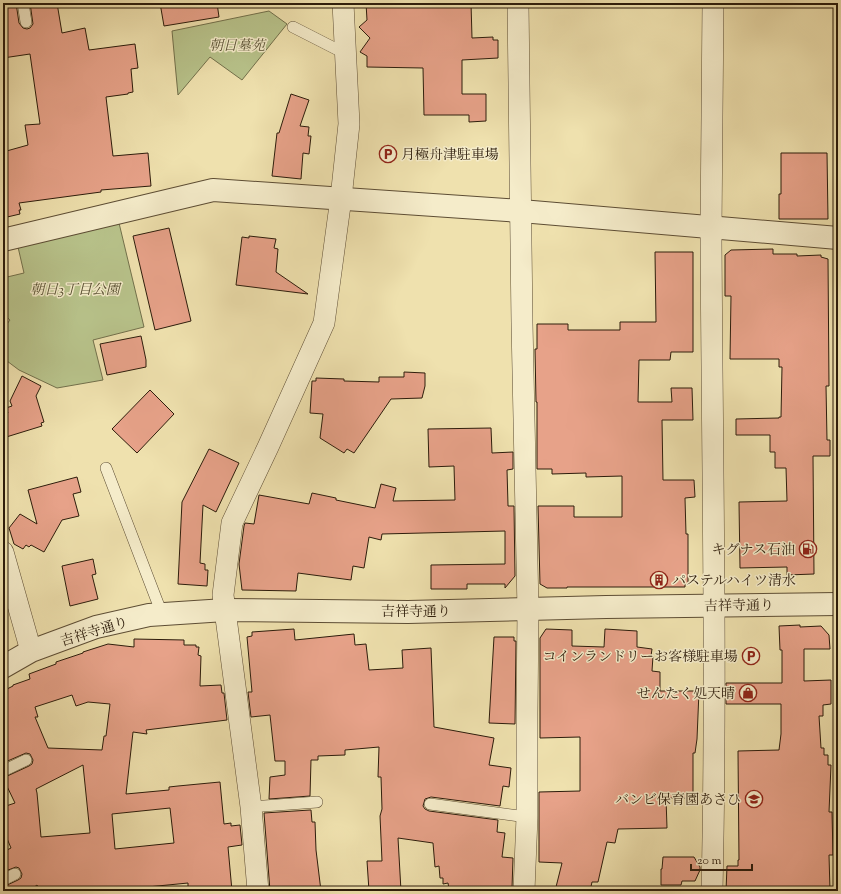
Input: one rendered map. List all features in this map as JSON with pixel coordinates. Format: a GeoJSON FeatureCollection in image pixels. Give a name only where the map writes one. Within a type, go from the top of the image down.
{"type":"FeatureCollection","features":[{"type":"Feature","properties":{"kind":"street"},"geometry":{"type":"LineString","coordinates":[[258,891],[251,806],[222,595],[232,523],[324,323],[341,198],[349,124],[343,3]]}},
{"type":"Feature","properties":{"kind":"street"},"geometry":{"type":"LineString","coordinates":[[518,3],[522,323],[528,610],[527,816],[524,891]]}},
{"type":"Feature","properties":{"kind":"street"},"geometry":{"type":"LineString","coordinates":[[712,891],[714,820],[711,227],[713,3]]}},
{"type":"Feature","properties":{"kind":"street"},"geometry":{"type":"LineString","coordinates":[[3,240],[213,190],[521,210],[838,238]]}},
{"type":"Feature","properties":{"kind":"street"},"geometry":{"type":"LineString","coordinates":[[3,552],[30,651]]}},
{"type":"Feature","properties":{"kind":"street","name":"吉祥寺通り"},"geometry":{"type":"LineString","coordinates":[[3,667],[30,651],[96,627],[149,615],[162,614],[225,610],[408,612],[838,604]]}},
{"type":"Feature","properties":{"kind":"lane"},"geometry":{"type":"LineString","coordinates":[[23,3],[26,22]]}},
{"type":"Feature","properties":{"kind":"lane"},"geometry":{"type":"LineString","coordinates":[[292,27],[346,54]]}},
{"type":"Feature","properties":{"kind":"lane"},"geometry":{"type":"LineString","coordinates":[[106,468],[162,614]]}},
{"type":"Feature","properties":{"kind":"lane"},"geometry":{"type":"LineString","coordinates":[[3,771],[26,760]]}},
{"type":"Feature","properties":{"kind":"lane"},"geometry":{"type":"LineString","coordinates":[[251,806],[317,802]]}},
{"type":"Feature","properties":{"kind":"lane"},"geometry":{"type":"LineString","coordinates":[[430,804],[527,816]]}},
{"type":"Feature","properties":{"kind":"lane"},"geometry":{"type":"LineString","coordinates":[[3,880],[15,874]]}},
{"type":"Feature","properties":{"kind":"green space","name":"朝日墓苑"},"geometry":{"type":"Polygon","coordinates":[[[269,11],[287,24],[242,80],[210,57],[178,95],[172,31],[269,11]]]}},
{"type":"Feature","properties":{"kind":"green space","name":"朝日3丁目公園"},"geometry":{"type":"Polygon","coordinates":[[[119,223],[144,327],[93,340],[103,380],[57,388],[19,370],[3,358],[3,329],[10,320],[3,314],[3,278],[24,273],[18,247],[119,223]]]}},
{"type":"Feature","properties":{"kind":"building"},"geometry":{"type":"Polygon","coordinates":[[[3,3],[16,3],[19,23],[23,28],[27,29],[33,24],[30,3],[57,3],[62,33],[85,28],[89,50],[135,44],[138,68],[131,69],[133,92],[106,97],[113,156],[148,153],[151,186],[101,190],[101,192],[19,203],[21,210],[19,210],[20,214],[3,218],[3,152],[28,145],[25,125],[40,124],[30,54],[3,58],[3,3]]]}},
{"type":"Feature","properties":{"kind":"building"},"geometry":{"type":"Polygon","coordinates":[[[160,3],[217,3],[219,17],[164,26],[160,3]]]}},
{"type":"Feature","properties":{"kind":"building"},"geometry":{"type":"Polygon","coordinates":[[[366,3],[471,3],[472,38],[493,37],[493,40],[498,40],[498,58],[462,60],[462,94],[486,94],[486,121],[469,122],[469,115],[424,115],[423,68],[367,67],[367,56],[360,52],[370,38],[359,27],[367,20],[366,3]]]}},
{"type":"Feature","properties":{"kind":"building"},"geometry":{"type":"Polygon","coordinates":[[[291,94],[309,100],[300,126],[309,127],[308,136],[311,136],[309,154],[303,153],[301,179],[272,176],[277,133],[279,133],[291,94]]]}},
{"type":"Feature","properties":{"kind":"building"},"geometry":{"type":"Polygon","coordinates":[[[781,153],[827,153],[828,219],[779,219],[779,194],[781,194],[781,153]]]}},
{"type":"Feature","properties":{"kind":"building"},"geometry":{"type":"Polygon","coordinates":[[[169,228],[191,321],[155,330],[133,236],[169,228]]]}},
{"type":"Feature","properties":{"kind":"building"},"geometry":{"type":"Polygon","coordinates":[[[249,236],[276,239],[274,248],[278,249],[276,272],[308,294],[236,285],[242,237],[249,238],[249,236]]]}},
{"type":"Feature","properties":{"kind":"building"},"geometry":{"type":"Polygon","coordinates":[[[773,249],[773,254],[797,254],[797,256],[821,255],[821,257],[828,259],[829,386],[826,386],[827,440],[830,440],[830,456],[813,456],[814,574],[787,575],[787,567],[740,568],[739,502],[787,501],[786,468],[775,468],[775,452],[770,452],[770,435],[736,435],[736,419],[781,417],[782,367],[779,367],[779,359],[730,359],[731,296],[725,296],[725,255],[731,250],[773,249]]]}},
{"type":"Feature","properties":{"kind":"building"},"geometry":{"type":"Polygon","coordinates":[[[655,252],[693,252],[693,352],[671,352],[670,360],[639,360],[638,402],[672,402],[671,388],[692,388],[693,420],[662,420],[663,480],[694,480],[695,497],[685,498],[686,534],[688,534],[688,584],[685,584],[685,587],[547,588],[540,584],[538,506],[574,506],[574,517],[622,517],[622,476],[586,477],[586,473],[552,474],[552,469],[537,469],[535,349],[537,349],[537,324],[568,324],[568,330],[620,330],[620,322],[656,322],[655,252]]]}},
{"type":"Feature","properties":{"kind":"building"},"geometry":{"type":"Polygon","coordinates":[[[141,336],[146,367],[107,375],[100,344],[141,336]]]}},
{"type":"Feature","properties":{"kind":"building"},"geometry":{"type":"Polygon","coordinates":[[[404,372],[425,373],[425,386],[422,398],[391,399],[354,453],[347,449],[344,453],[320,438],[323,414],[310,413],[312,381],[316,381],[316,378],[344,379],[344,381],[379,382],[379,377],[404,377],[404,372]]]}},
{"type":"Feature","properties":{"kind":"building"},"geometry":{"type":"Polygon","coordinates":[[[22,376],[41,386],[36,396],[44,422],[41,423],[42,426],[3,438],[3,415],[8,413],[6,408],[12,406],[10,401],[22,376]]]}},
{"type":"Feature","properties":{"kind":"building"},"geometry":{"type":"Polygon","coordinates":[[[150,390],[174,414],[137,453],[112,429],[150,390]]]}},
{"type":"Feature","properties":{"kind":"building"},"geometry":{"type":"Polygon","coordinates":[[[491,428],[492,453],[513,452],[513,469],[507,470],[508,506],[514,506],[515,576],[505,588],[505,584],[467,584],[467,589],[431,589],[431,565],[505,564],[505,531],[382,534],[381,540],[369,537],[364,568],[353,566],[351,580],[298,573],[296,591],[242,590],[239,564],[244,526],[245,523],[254,524],[259,495],[309,504],[312,493],[336,498],[336,500],[375,508],[381,484],[396,488],[393,501],[455,500],[454,466],[429,467],[428,429],[491,428]]]}},
{"type":"Feature","properties":{"kind":"building"},"geometry":{"type":"Polygon","coordinates":[[[209,449],[239,463],[216,512],[203,505],[200,563],[205,564],[205,570],[208,570],[207,586],[178,584],[182,502],[209,449]]]}},
{"type":"Feature","properties":{"kind":"building"},"geometry":{"type":"Polygon","coordinates":[[[77,477],[81,492],[73,494],[79,516],[62,520],[44,552],[31,545],[29,547],[26,545],[23,549],[14,544],[9,528],[20,514],[37,524],[28,490],[77,477]]]}},
{"type":"Feature","properties":{"kind":"building"},"geometry":{"type":"Polygon","coordinates":[[[93,559],[96,574],[92,575],[98,599],[70,606],[62,566],[93,559]]]}},
{"type":"Feature","properties":{"kind":"building"},"geometry":{"type":"Polygon","coordinates":[[[800,625],[800,627],[821,626],[829,635],[830,649],[804,649],[804,681],[831,680],[831,704],[823,705],[823,716],[819,716],[821,748],[824,748],[824,755],[828,755],[828,765],[831,765],[829,812],[832,812],[833,855],[829,855],[830,891],[726,891],[727,866],[738,866],[739,860],[738,751],[779,750],[781,734],[781,704],[726,704],[726,683],[782,683],[782,650],[780,650],[779,626],[800,625]]]}},
{"type":"Feature","properties":{"kind":"building"},"geometry":{"type":"Polygon","coordinates":[[[294,629],[295,640],[354,634],[355,645],[366,644],[369,670],[403,668],[402,650],[431,648],[434,727],[494,738],[489,765],[511,768],[509,787],[503,786],[500,806],[431,797],[425,799],[423,806],[429,811],[498,820],[497,832],[505,833],[502,857],[513,858],[512,888],[449,889],[448,883],[443,884],[443,878],[440,878],[439,866],[435,867],[433,843],[398,838],[401,891],[369,891],[367,861],[382,861],[380,816],[382,809],[381,777],[378,777],[379,747],[345,750],[345,755],[318,756],[318,760],[311,760],[310,796],[269,799],[270,777],[285,775],[285,761],[275,761],[270,715],[251,717],[248,692],[252,692],[247,637],[252,636],[252,632],[294,629]]]}},
{"type":"Feature","properties":{"kind":"building"},"geometry":{"type":"Polygon","coordinates":[[[546,629],[572,630],[572,646],[604,647],[605,629],[637,631],[637,647],[652,649],[652,671],[660,672],[660,691],[699,691],[697,739],[695,753],[693,753],[693,796],[686,798],[666,798],[667,828],[618,829],[615,843],[607,842],[598,882],[592,882],[590,891],[555,891],[562,863],[539,862],[539,792],[580,791],[580,737],[540,738],[540,638],[546,629]]]}},
{"type":"Feature","properties":{"kind":"building"},"geometry":{"type":"Polygon","coordinates":[[[494,637],[514,637],[514,641],[516,641],[515,724],[489,723],[494,637]]]}},
{"type":"Feature","properties":{"kind":"building"},"geometry":{"type":"Polygon","coordinates":[[[134,639],[184,640],[184,645],[196,645],[196,647],[199,647],[198,655],[201,656],[200,686],[221,685],[222,693],[224,693],[227,720],[146,730],[147,734],[133,732],[126,794],[169,790],[169,787],[220,782],[224,824],[231,823],[231,826],[240,825],[242,845],[228,847],[232,891],[191,891],[191,888],[188,889],[188,883],[117,890],[117,888],[84,891],[41,891],[37,885],[29,891],[3,891],[3,887],[21,878],[22,874],[19,868],[16,867],[3,872],[3,852],[11,848],[3,829],[3,807],[15,803],[3,778],[29,766],[32,764],[33,760],[30,754],[26,753],[3,763],[3,691],[13,685],[30,679],[29,674],[83,652],[108,644],[134,647],[134,639]],[[72,695],[35,707],[38,717],[35,717],[48,748],[102,750],[104,736],[106,736],[110,704],[88,702],[76,706],[72,695]],[[83,765],[36,789],[41,837],[90,833],[83,765]],[[170,808],[112,814],[115,849],[174,843],[170,808]]]}},
{"type":"Feature","properties":{"kind":"building"},"geometry":{"type":"Polygon","coordinates":[[[311,810],[312,822],[315,822],[316,850],[321,891],[270,891],[264,813],[311,810]]]}},
{"type":"Feature","properties":{"kind":"building"},"geometry":{"type":"Polygon","coordinates":[[[663,857],[694,857],[700,867],[695,881],[682,881],[681,885],[661,885],[663,857]]]}},
{"type":"Feature","properties":{"kind":"place","name":"月極舟津駐車場"},"geometry":{"type":"Point","coordinates":[388,154]}},
{"type":"Feature","properties":{"kind":"place","name":"キグナス石油"},"geometry":{"type":"Point","coordinates":[808,549]}},
{"type":"Feature","properties":{"kind":"place","name":"パステルハイツ清水"},"geometry":{"type":"Point","coordinates":[659,580]}},
{"type":"Feature","properties":{"kind":"place","name":"コインランドリーお客様駐車場"},"geometry":{"type":"Point","coordinates":[751,656]}},
{"type":"Feature","properties":{"kind":"place","name":"せんたく処天晴"},"geometry":{"type":"Point","coordinates":[748,693]}},
{"type":"Feature","properties":{"kind":"place","name":"バンビ保育園あさひ"},"geometry":{"type":"Point","coordinates":[754,799]}}]}
